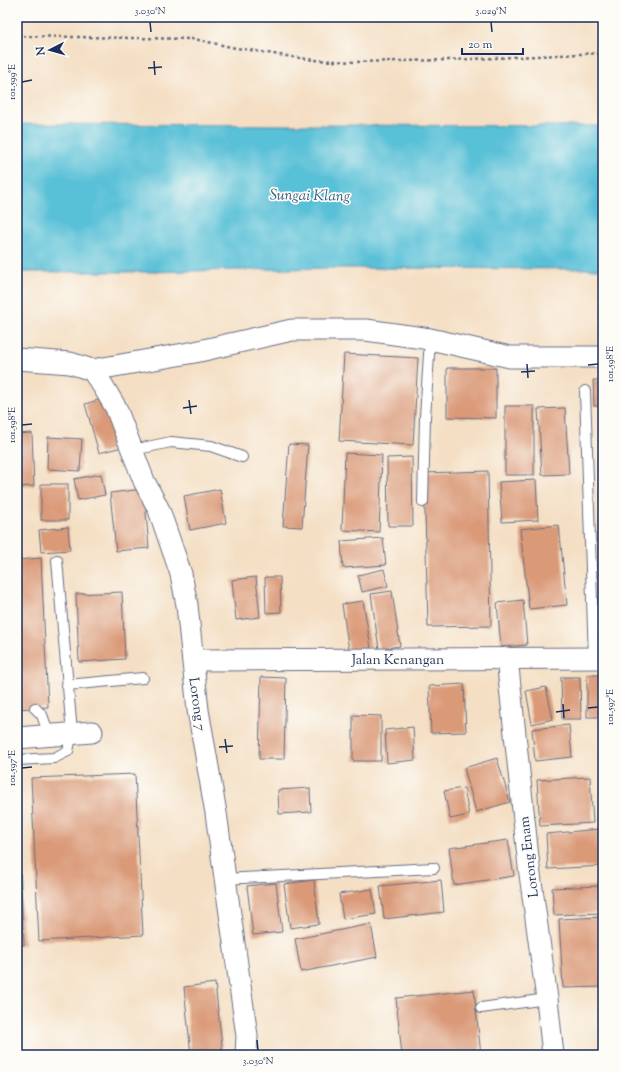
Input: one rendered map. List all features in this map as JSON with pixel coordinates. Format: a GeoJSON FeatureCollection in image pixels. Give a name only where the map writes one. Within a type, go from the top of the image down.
{"type":"FeatureCollection","features":[{"type":"Feature","properties":{"kind":"street"},"geometry":{"type":"LineString","coordinates":[[17,359],[70,363],[92,370],[195,352],[292,330],[366,330],[430,339],[510,357],[603,357]]}},
{"type":"Feature","properties":{"kind":"street","name":"Lorong 7"},"geometry":{"type":"LineString","coordinates":[[92,370],[116,408],[144,481],[159,510],[181,574],[187,605],[198,710],[216,813],[247,1036],[246,1055]]}},
{"type":"Feature","properties":{"kind":"street","name":"Lorong Enam"},"geometry":{"type":"LineString","coordinates":[[507,658],[529,867],[553,1055]]}},
{"type":"Feature","properties":{"kind":"street","name":"Jalan Kenangan"},"geometry":{"type":"LineString","coordinates":[[193,660],[598,658]]}},
{"type":"Feature","properties":{"kind":"street"},"geometry":{"type":"LineString","coordinates":[[17,738],[92,732]]}},
{"type":"Feature","properties":{"kind":"lane"},"geometry":{"type":"LineString","coordinates":[[423,502],[425,417],[430,339]]}},
{"type":"Feature","properties":{"kind":"lane"},"geometry":{"type":"LineString","coordinates":[[585,391],[598,658]]}},
{"type":"Feature","properties":{"kind":"lane"},"geometry":{"type":"LineString","coordinates":[[133,450],[171,442],[211,446],[242,457]]}},
{"type":"Feature","properties":{"kind":"lane"},"geometry":{"type":"LineString","coordinates":[[17,760],[54,758],[68,752],[72,733],[57,560]]}},
{"type":"Feature","properties":{"kind":"lane"},"geometry":{"type":"LineString","coordinates":[[67,685],[143,678]]}},
{"type":"Feature","properties":{"kind":"lane"},"geometry":{"type":"LineString","coordinates":[[36,708],[42,715],[49,735]]}},
{"type":"Feature","properties":{"kind":"lane"},"geometry":{"type":"LineString","coordinates":[[225,879],[434,868]]}},
{"type":"Feature","properties":{"kind":"lane"},"geometry":{"type":"LineString","coordinates":[[481,1008],[547,999]]}},
{"type":"Feature","properties":{"kind":"path"},"geometry":{"type":"LineString","coordinates":[[17,36],[194,39],[286,56],[314,60],[354,62],[449,60],[603,53]]}},
{"type":"Feature","properties":{"kind":"water","name":"Sungai Klang"},"geometry":{"type":"Polygon","coordinates":[[[17,124],[603,126],[603,269],[332,268],[148,272],[17,272],[17,124]]]}},
{"type":"Feature","properties":{"kind":"building"},"geometry":{"type":"Polygon","coordinates":[[[344,354],[418,358],[413,445],[339,441],[344,354]]]}},
{"type":"Feature","properties":{"kind":"building"},"geometry":{"type":"Polygon","coordinates":[[[447,368],[496,368],[496,418],[447,417],[447,368]]]}},
{"type":"Feature","properties":{"kind":"building"},"geometry":{"type":"Polygon","coordinates":[[[593,380],[603,380],[603,406],[594,406],[593,380]]]}},
{"type":"Feature","properties":{"kind":"building"},"geometry":{"type":"Polygon","coordinates":[[[108,397],[122,447],[99,453],[85,404],[108,397]]]}},
{"type":"Feature","properties":{"kind":"building"},"geometry":{"type":"Polygon","coordinates":[[[505,406],[534,406],[534,475],[505,475],[505,406]]]}},
{"type":"Feature","properties":{"kind":"building"},"geometry":{"type":"Polygon","coordinates":[[[565,408],[569,474],[542,475],[538,409],[565,408]]]}},
{"type":"Feature","properties":{"kind":"building"},"geometry":{"type":"Polygon","coordinates":[[[32,433],[34,486],[17,487],[17,434],[32,433]]]}},
{"type":"Feature","properties":{"kind":"building"},"geometry":{"type":"Polygon","coordinates":[[[48,437],[82,439],[80,471],[47,469],[48,437]]]}},
{"type":"Feature","properties":{"kind":"building"},"geometry":{"type":"Polygon","coordinates":[[[289,444],[308,445],[302,527],[283,526],[289,444]]]}},
{"type":"Feature","properties":{"kind":"building"},"geometry":{"type":"Polygon","coordinates":[[[345,453],[382,455],[379,532],[342,530],[345,453]]]}},
{"type":"Feature","properties":{"kind":"building"},"geometry":{"type":"Polygon","coordinates":[[[412,457],[413,526],[388,526],[387,458],[412,457]]]}},
{"type":"Feature","properties":{"kind":"building"},"geometry":{"type":"Polygon","coordinates":[[[600,462],[603,462],[602,576],[600,462]]]}},
{"type":"Feature","properties":{"kind":"building"},"geometry":{"type":"Polygon","coordinates":[[[488,471],[491,626],[428,627],[424,473],[488,471]]]}},
{"type":"Feature","properties":{"kind":"building"},"geometry":{"type":"Polygon","coordinates":[[[101,474],[105,495],[78,500],[74,479],[101,474]]]}},
{"type":"Feature","properties":{"kind":"building"},"geometry":{"type":"Polygon","coordinates":[[[536,480],[538,520],[502,522],[499,482],[536,480]]]}},
{"type":"Feature","properties":{"kind":"building"},"geometry":{"type":"Polygon","coordinates":[[[41,484],[68,484],[68,520],[41,520],[41,484]]]}},
{"type":"Feature","properties":{"kind":"building"},"geometry":{"type":"Polygon","coordinates":[[[144,489],[149,548],[116,551],[110,493],[144,489]]]}},
{"type":"Feature","properties":{"kind":"building"},"geometry":{"type":"Polygon","coordinates":[[[220,489],[226,523],[190,530],[184,496],[220,489]]]}},
{"type":"Feature","properties":{"kind":"building"},"geometry":{"type":"Polygon","coordinates":[[[559,525],[567,605],[529,609],[520,529],[559,525]]]}},
{"type":"Feature","properties":{"kind":"building"},"geometry":{"type":"Polygon","coordinates":[[[68,527],[70,550],[41,552],[39,530],[68,527]]]}},
{"type":"Feature","properties":{"kind":"building"},"geometry":{"type":"Polygon","coordinates":[[[383,538],[386,565],[343,568],[341,541],[383,538]]]}},
{"type":"Feature","properties":{"kind":"building"},"geometry":{"type":"Polygon","coordinates":[[[41,558],[48,707],[17,709],[17,560],[41,558]]]}},
{"type":"Feature","properties":{"kind":"building"},"geometry":{"type":"Polygon","coordinates":[[[384,569],[388,586],[362,592],[358,575],[384,569]]]}},
{"type":"Feature","properties":{"kind":"building"},"geometry":{"type":"Polygon","coordinates":[[[256,577],[260,617],[236,620],[232,580],[256,577]]]}},
{"type":"Feature","properties":{"kind":"building"},"geometry":{"type":"Polygon","coordinates":[[[265,577],[280,577],[281,612],[266,613],[265,577]]]}},
{"type":"Feature","properties":{"kind":"building"},"geometry":{"type":"Polygon","coordinates":[[[392,591],[400,646],[379,649],[371,594],[392,591]]]}},
{"type":"Feature","properties":{"kind":"building"},"geometry":{"type":"Polygon","coordinates":[[[122,592],[125,659],[79,662],[76,594],[122,592]]]}},
{"type":"Feature","properties":{"kind":"building"},"geometry":{"type":"Polygon","coordinates":[[[523,600],[527,645],[501,647],[497,603],[523,600]]]}},
{"type":"Feature","properties":{"kind":"building"},"geometry":{"type":"Polygon","coordinates":[[[363,601],[371,648],[349,651],[342,604],[363,601]]]}},
{"type":"Feature","properties":{"kind":"building"},"geometry":{"type":"Polygon","coordinates":[[[587,675],[603,675],[603,717],[587,717],[587,675]]]}},
{"type":"Feature","properties":{"kind":"building"},"geometry":{"type":"Polygon","coordinates":[[[261,677],[286,678],[284,759],[259,759],[261,677]]]}},
{"type":"Feature","properties":{"kind":"building"},"geometry":{"type":"Polygon","coordinates":[[[561,677],[580,677],[581,719],[562,719],[561,677]]]}},
{"type":"Feature","properties":{"kind":"building"},"geometry":{"type":"Polygon","coordinates":[[[464,684],[466,732],[431,733],[429,686],[464,684]]]}},
{"type":"Feature","properties":{"kind":"building"},"geometry":{"type":"Polygon","coordinates":[[[546,687],[553,719],[532,724],[526,691],[546,687]]]}},
{"type":"Feature","properties":{"kind":"building"},"geometry":{"type":"Polygon","coordinates":[[[353,715],[381,716],[381,761],[353,761],[353,715]]]}},
{"type":"Feature","properties":{"kind":"building"},"geometry":{"type":"Polygon","coordinates":[[[569,725],[572,757],[535,761],[532,729],[569,725]]]}},
{"type":"Feature","properties":{"kind":"building"},"geometry":{"type":"Polygon","coordinates":[[[413,727],[415,760],[387,763],[385,730],[413,727]]]}},
{"type":"Feature","properties":{"kind":"building"},"geometry":{"type":"Polygon","coordinates":[[[497,758],[510,802],[476,812],[464,768],[497,758]]]}},
{"type":"Feature","properties":{"kind":"building"},"geometry":{"type":"Polygon","coordinates":[[[135,774],[143,935],[39,941],[31,778],[135,774]]]}},
{"type":"Feature","properties":{"kind":"building"},"geometry":{"type":"Polygon","coordinates":[[[590,777],[593,823],[540,826],[537,780],[590,777]]]}},
{"type":"Feature","properties":{"kind":"building"},"geometry":{"type":"Polygon","coordinates":[[[310,788],[311,812],[279,814],[278,790],[310,788]]]}},
{"type":"Feature","properties":{"kind":"building"},"geometry":{"type":"Polygon","coordinates":[[[464,788],[469,815],[450,819],[444,791],[464,788]]]}},
{"type":"Feature","properties":{"kind":"building"},"geometry":{"type":"Polygon","coordinates":[[[18,827],[24,945],[17,945],[18,827]]]}},
{"type":"Feature","properties":{"kind":"building"},"geometry":{"type":"Polygon","coordinates":[[[600,829],[603,866],[548,869],[546,834],[600,829]]]}},
{"type":"Feature","properties":{"kind":"building"},"geometry":{"type":"Polygon","coordinates":[[[508,840],[514,876],[454,885],[449,848],[508,840]]]}},
{"type":"Feature","properties":{"kind":"building"},"geometry":{"type":"Polygon","coordinates":[[[314,880],[319,924],[290,928],[284,884],[314,880]]]}},
{"type":"Feature","properties":{"kind":"building"},"geometry":{"type":"Polygon","coordinates":[[[441,880],[444,912],[384,919],[380,886],[441,880]]]}},
{"type":"Feature","properties":{"kind":"building"},"geometry":{"type":"Polygon","coordinates":[[[276,883],[282,932],[253,935],[247,886],[276,883]]]}},
{"type":"Feature","properties":{"kind":"building"},"geometry":{"type":"Polygon","coordinates":[[[600,886],[601,913],[554,915],[552,888],[600,886]]]}},
{"type":"Feature","properties":{"kind":"building"},"geometry":{"type":"Polygon","coordinates":[[[372,889],[376,914],[343,919],[339,894],[372,889]]]}},
{"type":"Feature","properties":{"kind":"building"},"geometry":{"type":"Polygon","coordinates":[[[603,917],[603,987],[563,988],[559,919],[603,917]]]}},
{"type":"Feature","properties":{"kind":"building"},"geometry":{"type":"Polygon","coordinates":[[[371,924],[377,957],[301,972],[295,939],[371,924]]]}},
{"type":"Feature","properties":{"kind":"building"},"geometry":{"type":"Polygon","coordinates":[[[215,983],[223,1055],[191,1055],[184,987],[215,983]]]}},
{"type":"Feature","properties":{"kind":"building"},"geometry":{"type":"Polygon","coordinates":[[[474,990],[481,1055],[402,1055],[396,998],[474,990]]]}}]}
